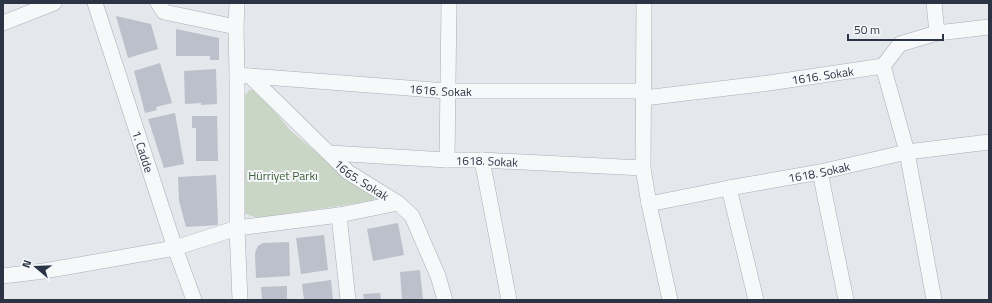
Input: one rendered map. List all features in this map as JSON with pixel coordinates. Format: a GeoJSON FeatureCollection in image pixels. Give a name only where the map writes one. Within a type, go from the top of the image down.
{"type":"FeatureCollection","features":[{"type":"Feature","properties":{"kind":"street"},"geometry":{"type":"LineString","coordinates":[[3,22],[54,3]]}},
{"type":"Feature","properties":{"kind":"street","name":"1. Cadde"},"geometry":{"type":"LineString","coordinates":[[95,3],[175,248],[194,300]]}},
{"type":"Feature","properties":{"kind":"street"},"geometry":{"type":"LineString","coordinates":[[158,3],[164,12],[236,27]]}},
{"type":"Feature","properties":{"kind":"street"},"geometry":{"type":"LineString","coordinates":[[237,3],[236,27],[244,76],[237,228],[240,300]]}},
{"type":"Feature","properties":{"kind":"street"},"geometry":{"type":"LineString","coordinates":[[447,160],[449,3]]}},
{"type":"Feature","properties":{"kind":"street"},"geometry":{"type":"LineString","coordinates":[[644,3],[643,168],[670,300]]}},
{"type":"Feature","properties":{"kind":"street"},"geometry":{"type":"LineString","coordinates":[[934,3],[937,33]]}},
{"type":"Feature","properties":{"kind":"street"},"geometry":{"type":"LineString","coordinates":[[934,300],[908,152],[883,66],[900,44],[937,33],[989,26]]}},
{"type":"Feature","properties":{"kind":"street","name":"1616. Sokak"},"geometry":{"type":"LineString","coordinates":[[244,76],[447,91],[644,94],[768,83],[883,66]]}},
{"type":"Feature","properties":{"kind":"street","name":"1665. Sokak"},"geometry":{"type":"LineString","coordinates":[[244,76],[330,153],[348,172],[398,203],[412,216],[438,276],[445,300]]}},
{"type":"Feature","properties":{"kind":"street","name":"1618. Sokak"},"geometry":{"type":"LineString","coordinates":[[650,204],[820,172],[908,152],[989,142]]}},
{"type":"Feature","properties":{"kind":"street","name":"1618. Sokak"},"geometry":{"type":"LineString","coordinates":[[330,153],[447,160],[482,160],[643,168]]}},
{"type":"Feature","properties":{"kind":"street"},"geometry":{"type":"LineString","coordinates":[[482,160],[508,300]]}},
{"type":"Feature","properties":{"kind":"street"},"geometry":{"type":"LineString","coordinates":[[820,172],[846,300]]}},
{"type":"Feature","properties":{"kind":"street"},"geometry":{"type":"LineString","coordinates":[[729,188],[756,300]]}},
{"type":"Feature","properties":{"kind":"street"},"geometry":{"type":"LineString","coordinates":[[3,276],[44,272],[175,248],[237,228],[339,215],[398,203]]}},
{"type":"Feature","properties":{"kind":"street"},"geometry":{"type":"LineString","coordinates":[[339,215],[348,300]]}},
{"type":"Feature","properties":{"kind":"green space","name":"Hürriyet Parkı"},"geometry":{"type":"Polygon","coordinates":[[[249,90],[257,90],[291,131],[333,166],[375,195],[373,201],[257,218],[244,213],[245,95],[249,90]]]}},
{"type":"Feature","properties":{"kind":"building"},"geometry":{"type":"Polygon","coordinates":[[[116,16],[151,24],[158,49],[128,58],[116,16]]]}},
{"type":"Feature","properties":{"kind":"building"},"geometry":{"type":"Polygon","coordinates":[[[176,29],[219,38],[219,60],[210,60],[210,56],[176,56],[176,29]]]}},
{"type":"Feature","properties":{"kind":"building"},"geometry":{"type":"Polygon","coordinates":[[[160,63],[172,103],[156,107],[157,110],[145,113],[134,71],[160,63]]]}},
{"type":"Feature","properties":{"kind":"building"},"geometry":{"type":"Polygon","coordinates":[[[216,69],[217,104],[185,104],[184,71],[216,69]]]}},
{"type":"Feature","properties":{"kind":"building"},"geometry":{"type":"Polygon","coordinates":[[[175,113],[184,164],[164,168],[148,119],[175,113]]]}},
{"type":"Feature","properties":{"kind":"building"},"geometry":{"type":"Polygon","coordinates":[[[192,116],[217,116],[218,161],[196,161],[196,128],[192,128],[192,116]]]}},
{"type":"Feature","properties":{"kind":"building"},"geometry":{"type":"Polygon","coordinates":[[[216,175],[218,225],[186,227],[179,201],[178,177],[216,175]]]}},
{"type":"Feature","properties":{"kind":"building"},"geometry":{"type":"Polygon","coordinates":[[[398,223],[404,255],[373,261],[367,229],[398,223]]]}},
{"type":"Feature","properties":{"kind":"building"},"geometry":{"type":"Polygon","coordinates":[[[324,235],[328,270],[301,274],[296,238],[324,235]]]}},
{"type":"Feature","properties":{"kind":"building"},"geometry":{"type":"Polygon","coordinates":[[[289,242],[290,276],[256,278],[255,254],[258,246],[263,243],[289,242]]]}},
{"type":"Feature","properties":{"kind":"building"},"geometry":{"type":"Polygon","coordinates":[[[420,270],[423,300],[402,300],[400,272],[420,270]]]}},
{"type":"Feature","properties":{"kind":"building"},"geometry":{"type":"Polygon","coordinates":[[[331,280],[333,300],[304,300],[302,284],[331,280]]]}},
{"type":"Feature","properties":{"kind":"building"},"geometry":{"type":"Polygon","coordinates":[[[287,286],[287,300],[262,300],[261,287],[287,286]]]}},
{"type":"Feature","properties":{"kind":"building"},"geometry":{"type":"Polygon","coordinates":[[[380,293],[381,300],[364,300],[363,294],[380,293]]]}}]}
